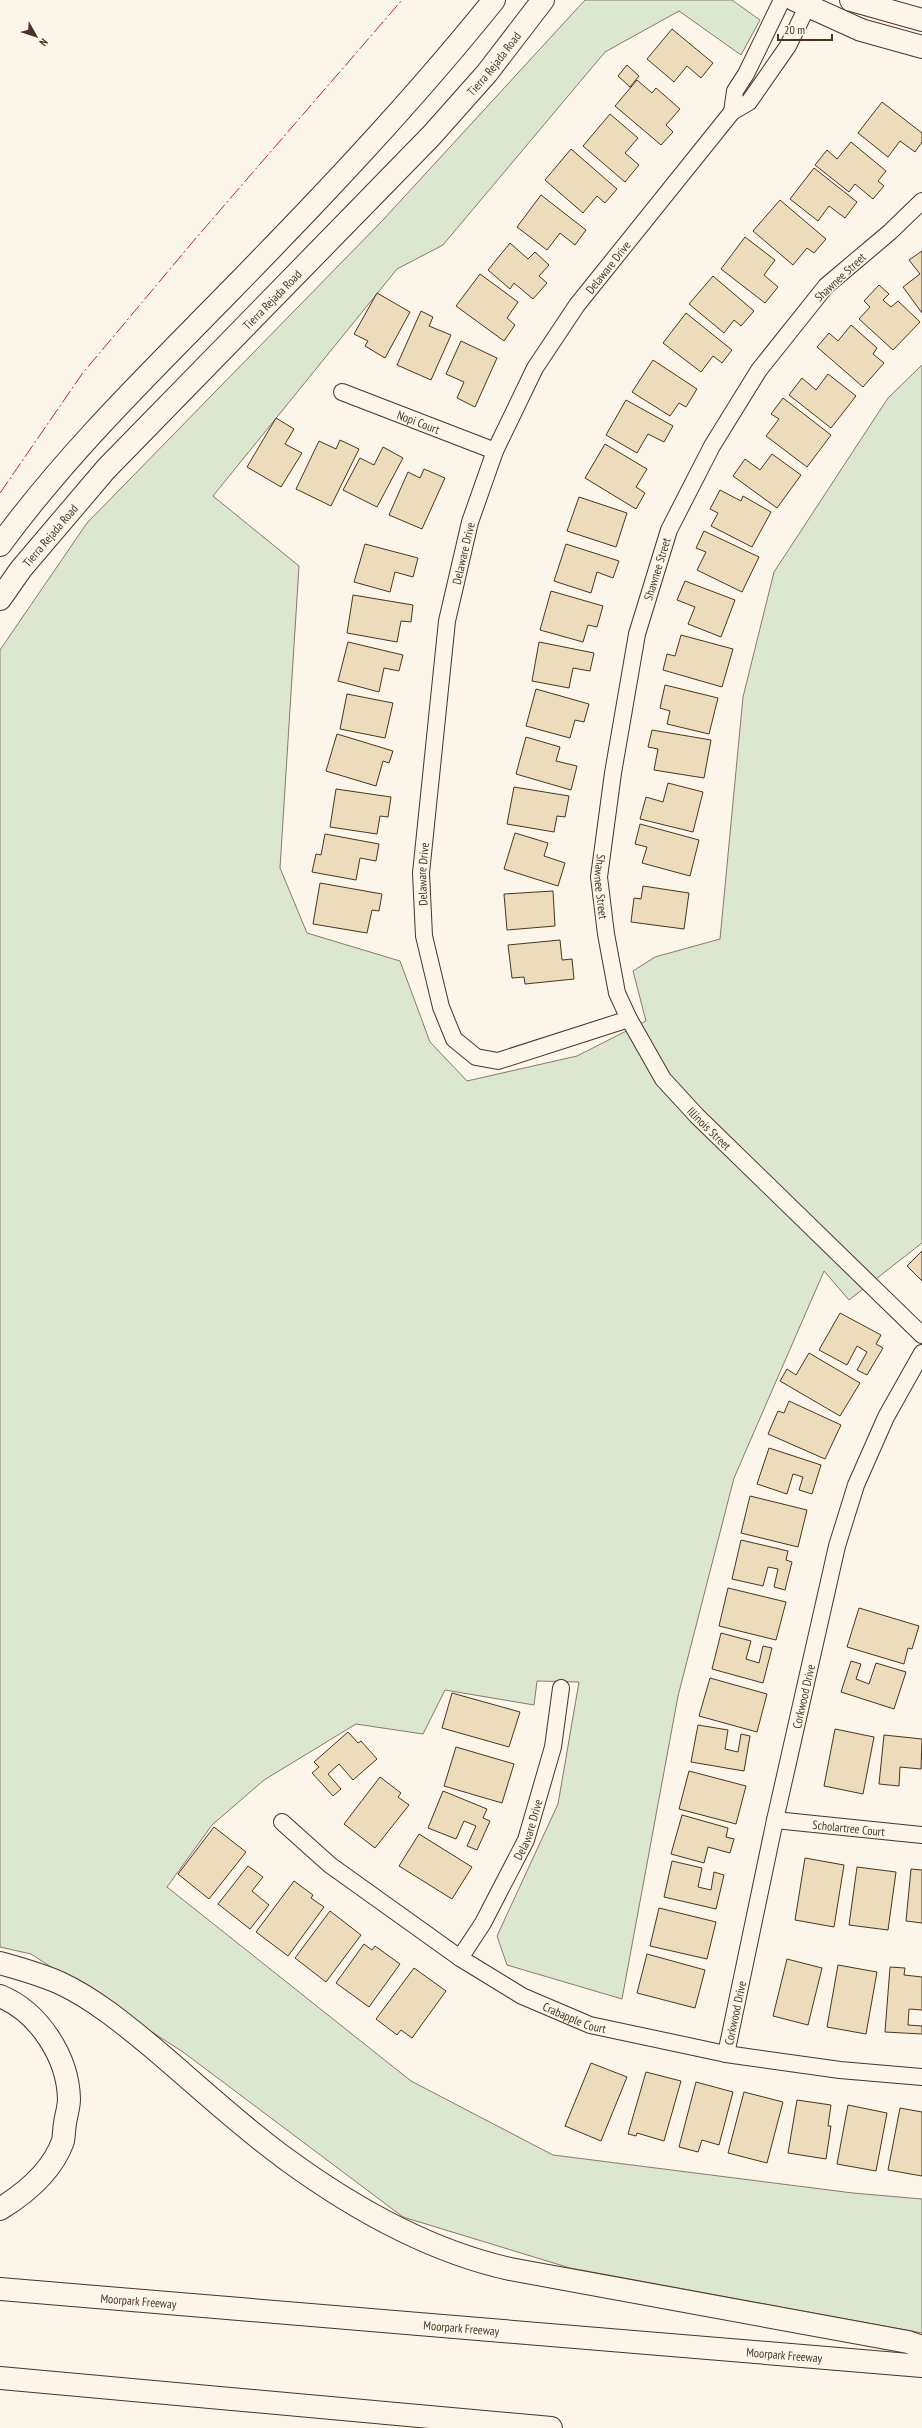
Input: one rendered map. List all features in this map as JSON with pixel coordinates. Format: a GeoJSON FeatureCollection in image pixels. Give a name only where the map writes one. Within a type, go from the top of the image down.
{"type":"FeatureCollection","features":[{"type":"Feature","properties":{"kind":"main road"},"geometry":{"type":"LineString","coordinates":[[0,544],[30,503],[94,430],[352,164],[457,46],[494,0]]}},
{"type":"Feature","properties":{"kind":"main road","name":"Tierra Rejada Road"},"geometry":{"type":"LineString","coordinates":[[0,599],[21,569],[106,469],[430,136],[487,72],[543,0]]}},
{"type":"Feature","properties":{"kind":"main road"},"geometry":{"type":"LineString","coordinates":[[851,0],[898,15],[922,20]]}},
{"type":"Feature","properties":{"kind":"main road"},"geometry":{"type":"LineString","coordinates":[[801,4],[861,30],[922,47]]}},
{"type":"Feature","properties":{"kind":"main road"},"geometry":{"type":"LineString","coordinates":[[0,1963],[31,1971],[62,1984],[111,2013],[286,2159],[342,2196],[388,2222],[446,2249],[481,2262],[510,2269],[900,2341],[922,2347]]}},
{"type":"Feature","properties":{"kind":"main road"},"geometry":{"type":"LineString","coordinates":[[0,1996],[12,2001],[44,2029],[61,2061],[69,2099],[63,2141],[44,2173],[23,2195],[0,2209]]}},
{"type":"Feature","properties":{"kind":"main road","name":"Moorpark Freeway"},"geometry":{"type":"LineString","coordinates":[[0,2290],[922,2366]]}},
{"type":"Feature","properties":{"kind":"main road"},"geometry":{"type":"LineString","coordinates":[[0,2378],[552,2428]]}},
{"type":"Feature","properties":{"kind":"street"},"geometry":{"type":"LineString","coordinates":[[732,112],[735,91],[746,74],[782,0]]}},
{"type":"Feature","properties":{"kind":"street","name":"Delaware Drive"},"geometry":{"type":"LineString","coordinates":[[629,1019],[498,1062],[476,1057],[454,1039],[441,1007],[424,936],[421,873],[447,621],[470,522],[495,451],[535,368],[577,306],[732,112],[749,102],[788,46],[801,4]]}},
{"type":"Feature","properties":{"kind":"street","name":"Shawnee Street"},"geometry":{"type":"LineString","coordinates":[[629,1019],[617,993],[606,934],[600,877],[613,773],[637,634],[669,530],[712,446],[764,364],[826,286],[890,232],[922,201]]}},
{"type":"Feature","properties":{"kind":"street","name":"Nopi Court"},"geometry":{"type":"LineString","coordinates":[[342,392],[495,451]]}},
{"type":"Feature","properties":{"kind":"street","name":"Illinois Street"},"geometry":{"type":"LineString","coordinates":[[629,1019],[663,1078],[697,1116],[922,1335]]}},
{"type":"Feature","properties":{"kind":"street","name":"Corkwood Drive"},"geometry":{"type":"LineString","coordinates":[[726,2054],[775,1820],[837,1546],[854,1491],[886,1417],[922,1353]]}},
{"type":"Feature","properties":{"kind":"street","name":"Delaware Drive"},"geometry":{"type":"LineString","coordinates":[[460,1958],[483,1922],[526,1840],[553,1747],[561,1688]]}},
{"type":"Feature","properties":{"kind":"street","name":"Scholartree Court"},"geometry":{"type":"LineString","coordinates":[[775,1820],[922,1836]]}},
{"type":"Feature","properties":{"kind":"street","name":"Crabapple Court"},"geometry":{"type":"LineString","coordinates":[[282,1822],[330,1865],[460,1958],[522,1996],[590,2025],[726,2054],[840,2070],[922,2077]]}},
{"type":"Feature","properties":{"kind":"green space"},"geometry":{"type":"Polygon","coordinates":[[[585,0],[732,0],[760,20],[741,55],[679,11],[605,52],[443,245],[397,269],[213,496],[299,566],[280,868],[307,933],[400,961],[430,1042],[467,1081],[577,1056],[646,1021],[633,971],[655,957],[720,939],[743,697],[774,572],[888,398],[922,365],[922,1243],[849,1300],[824,1271],[734,1478],[678,1696],[622,1999],[507,1965],[497,1936],[558,1804],[579,1682],[537,1681],[534,1705],[445,1690],[423,1734],[356,1724],[264,1780],[212,1825],[167,1887],[411,2081],[553,2155],[853,2193],[922,2199],[922,2333],[570,2268],[403,2217],[183,2052],[31,1954],[0,1947],[0,650],[87,523],[382,221],[585,0]]]}},
{"type":"Feature","properties":{"kind":"building"},"geometry":{"type":"Polygon","coordinates":[[[672,29],[713,63],[701,78],[687,66],[674,82],[647,59],[672,29]]]}},
{"type":"Feature","properties":{"kind":"building"},"geometry":{"type":"Polygon","coordinates":[[[627,65],[639,76],[630,87],[618,76],[627,65]]]}},
{"type":"Feature","properties":{"kind":"building"},"geometry":{"type":"Polygon","coordinates":[[[637,80],[652,93],[656,88],[680,109],[666,125],[673,132],[661,145],[615,106],[637,80]]]}},
{"type":"Feature","properties":{"kind":"building"},"geometry":{"type":"Polygon","coordinates":[[[882,102],[922,133],[922,142],[915,152],[900,141],[888,157],[858,133],[882,102]]]}},
{"type":"Feature","properties":{"kind":"building"},"geometry":{"type":"Polygon","coordinates":[[[610,114],[638,138],[625,153],[639,165],[625,182],[583,146],[610,114]]]}},
{"type":"Feature","properties":{"kind":"building"},"geometry":{"type":"Polygon","coordinates":[[[851,142],[886,171],[878,181],[884,186],[873,199],[855,184],[849,192],[815,165],[827,150],[837,159],[851,142]]]}},
{"type":"Feature","properties":{"kind":"building"},"geometry":{"type":"Polygon","coordinates":[[[571,149],[617,189],[605,203],[597,196],[583,213],[545,180],[571,149]]]}},
{"type":"Feature","properties":{"kind":"building"},"geometry":{"type":"Polygon","coordinates":[[[814,168],[857,202],[845,218],[829,206],[818,221],[790,199],[814,168]]]}},
{"type":"Feature","properties":{"kind":"building"},"geometry":{"type":"Polygon","coordinates":[[[541,195],[586,230],[575,245],[560,233],[547,250],[517,227],[541,195]]]}},
{"type":"Feature","properties":{"kind":"building"},"geometry":{"type":"Polygon","coordinates":[[[780,200],[826,239],[814,253],[807,248],[793,265],[753,231],[780,200]]]}},
{"type":"Feature","properties":{"kind":"building"},"geometry":{"type":"Polygon","coordinates":[[[745,237],[775,260],[764,275],[778,287],[765,303],[721,269],[745,237]]]}},
{"type":"Feature","properties":{"kind":"building"},"geometry":{"type":"Polygon","coordinates":[[[510,243],[528,259],[535,252],[549,265],[539,276],[547,283],[533,299],[514,283],[510,289],[488,270],[510,243]]]}},
{"type":"Feature","properties":{"kind":"building"},"geometry":{"type":"Polygon","coordinates":[[[922,251],[922,313],[903,287],[920,274],[909,260],[922,251]]]}},
{"type":"Feature","properties":{"kind":"building"},"geometry":{"type":"Polygon","coordinates":[[[480,274],[518,302],[507,318],[515,325],[504,341],[456,306],[480,274]]]}},
{"type":"Feature","properties":{"kind":"building"},"geometry":{"type":"Polygon","coordinates":[[[713,276],[754,311],[741,326],[734,320],[724,333],[689,304],[713,276]]]}},
{"type":"Feature","properties":{"kind":"building"},"geometry":{"type":"Polygon","coordinates":[[[879,285],[889,294],[883,300],[891,307],[898,301],[920,322],[893,350],[859,319],[870,307],[864,301],[879,285]]]}},
{"type":"Feature","properties":{"kind":"building"},"geometry":{"type":"Polygon","coordinates":[[[377,293],[410,312],[385,358],[365,346],[368,341],[354,334],[377,293]]]}},
{"type":"Feature","properties":{"kind":"building"},"geometry":{"type":"Polygon","coordinates":[[[421,311],[433,317],[429,326],[451,335],[431,380],[397,365],[421,311]]]}},
{"type":"Feature","properties":{"kind":"building"},"geometry":{"type":"Polygon","coordinates":[[[686,313],[732,350],[722,363],[713,356],[701,372],[663,343],[686,313]]]}},
{"type":"Feature","properties":{"kind":"building"},"geometry":{"type":"Polygon","coordinates":[[[851,325],[877,348],[873,354],[884,363],[863,387],[817,347],[829,333],[838,341],[851,325]]]}},
{"type":"Feature","properties":{"kind":"building"},"geometry":{"type":"Polygon","coordinates":[[[461,341],[497,358],[475,407],[457,398],[464,382],[446,374],[461,341]]]}},
{"type":"Feature","properties":{"kind":"building"},"geometry":{"type":"Polygon","coordinates":[[[653,360],[697,389],[686,407],[679,403],[670,416],[632,392],[653,360]]]}},
{"type":"Feature","properties":{"kind":"building"},"geometry":{"type":"Polygon","coordinates":[[[828,374],[856,396],[831,428],[789,395],[802,378],[816,390],[828,374]]]}},
{"type":"Feature","properties":{"kind":"building"},"geometry":{"type":"Polygon","coordinates":[[[783,398],[831,435],[807,467],[766,436],[779,419],[771,414],[783,398]]]}},
{"type":"Feature","properties":{"kind":"building"},"geometry":{"type":"Polygon","coordinates":[[[626,400],[673,426],[664,442],[648,434],[637,453],[606,435],[626,400]]]}},
{"type":"Feature","properties":{"kind":"building"},"geometry":{"type":"Polygon","coordinates":[[[276,418],[294,429],[285,444],[302,453],[281,487],[247,467],[276,418]]]}},
{"type":"Feature","properties":{"kind":"building"},"geometry":{"type":"Polygon","coordinates":[[[340,440],[359,449],[331,506],[296,489],[319,441],[336,449],[340,440]]]}},
{"type":"Feature","properties":{"kind":"building"},"geometry":{"type":"Polygon","coordinates":[[[605,444],[647,469],[636,487],[645,493],[636,509],[585,478],[605,444]]]}},
{"type":"Feature","properties":{"kind":"building"},"geometry":{"type":"Polygon","coordinates":[[[383,447],[403,458],[377,507],[343,490],[360,458],[374,465],[383,447]]]}},
{"type":"Feature","properties":{"kind":"building"},"geometry":{"type":"Polygon","coordinates":[[[772,454],[801,475],[777,508],[733,476],[745,459],[760,470],[772,454]]]}},
{"type":"Feature","properties":{"kind":"building"},"geometry":{"type":"Polygon","coordinates":[[[424,469],[445,478],[422,529],[389,515],[408,472],[420,478],[424,469]]]}},
{"type":"Feature","properties":{"kind":"building"},"geometry":{"type":"Polygon","coordinates":[[[720,490],[741,501],[743,496],[771,512],[752,547],[711,526],[718,513],[710,509],[720,490]]]}},
{"type":"Feature","properties":{"kind":"building"},"geometry":{"type":"Polygon","coordinates":[[[579,497],[627,513],[616,547],[567,531],[579,497]]]}},
{"type":"Feature","properties":{"kind":"building"},"geometry":{"type":"Polygon","coordinates":[[[704,531],[759,557],[742,592],[697,570],[706,552],[696,548],[704,531]]]}},
{"type":"Feature","properties":{"kind":"building"},"geometry":{"type":"Polygon","coordinates":[[[365,544],[418,558],[413,577],[395,572],[390,592],[354,582],[365,544]]]}},
{"type":"Feature","properties":{"kind":"building"},"geometry":{"type":"Polygon","coordinates":[[[566,544],[619,561],[613,578],[597,572],[591,593],[554,581],[566,544]]]}},
{"type":"Feature","properties":{"kind":"building"},"geometry":{"type":"Polygon","coordinates":[[[685,581],[735,600],[721,637],[688,624],[695,607],[677,600],[685,581]]]}},
{"type":"Feature","properties":{"kind":"building"},"geometry":{"type":"Polygon","coordinates":[[[551,591],[603,606],[597,627],[588,625],[583,642],[540,630],[551,591]]]}},
{"type":"Feature","properties":{"kind":"building"},"geometry":{"type":"Polygon","coordinates":[[[353,595],[413,605],[411,622],[401,621],[397,642],[347,633],[353,595]]]}},
{"type":"Feature","properties":{"kind":"building"},"geometry":{"type":"Polygon","coordinates":[[[681,635],[733,649],[722,687],[663,670],[667,654],[675,656],[681,635]]]}},
{"type":"Feature","properties":{"kind":"building"},"geometry":{"type":"Polygon","coordinates":[[[348,642],[403,655],[399,671],[384,668],[379,692],[338,681],[348,642]]]}},
{"type":"Feature","properties":{"kind":"building"},"geometry":{"type":"Polygon","coordinates":[[[539,642],[594,653],[590,671],[573,668],[569,688],[532,681],[539,642]]]}},
{"type":"Feature","properties":{"kind":"building"},"geometry":{"type":"Polygon","coordinates":[[[665,685],[718,698],[709,734],[667,724],[670,711],[660,708],[665,685]]]}},
{"type":"Feature","properties":{"kind":"building"},"geometry":{"type":"Polygon","coordinates":[[[536,689],[589,704],[584,722],[575,720],[570,738],[526,726],[536,689]]]}},
{"type":"Feature","properties":{"kind":"building"},"geometry":{"type":"Polygon","coordinates":[[[347,694],[393,703],[385,738],[340,729],[347,694]]]}},
{"type":"Feature","properties":{"kind":"building"},"geometry":{"type":"Polygon","coordinates":[[[652,730],[711,740],[704,778],[654,770],[658,749],[648,747],[652,730]]]}},
{"type":"Feature","properties":{"kind":"building"},"geometry":{"type":"Polygon","coordinates":[[[337,734],[393,751],[389,763],[383,761],[376,786],[326,771],[337,734]]]}},
{"type":"Feature","properties":{"kind":"building"},"geometry":{"type":"Polygon","coordinates":[[[526,737],[560,747],[556,761],[577,766],[571,790],[516,774],[526,737]]]}},
{"type":"Feature","properties":{"kind":"building"},"geometry":{"type":"Polygon","coordinates":[[[668,783],[703,792],[693,832],[640,819],[646,797],[663,802],[668,783]]]}},
{"type":"Feature","properties":{"kind":"building"},"geometry":{"type":"Polygon","coordinates":[[[514,787],[569,796],[565,817],[557,816],[554,832],[507,824],[514,787]]]}},
{"type":"Feature","properties":{"kind":"building"},"geometry":{"type":"Polygon","coordinates":[[[336,789],[391,797],[388,817],[380,816],[377,834],[330,827],[336,789]]]}},
{"type":"Feature","properties":{"kind":"building"},"geometry":{"type":"Polygon","coordinates":[[[640,824],[699,840],[690,876],[642,863],[647,847],[635,844],[640,824]]]}},
{"type":"Feature","properties":{"kind":"building"},"geometry":{"type":"Polygon","coordinates":[[[515,833],[548,843],[544,856],[565,863],[558,886],[504,869],[515,833]]]}},
{"type":"Feature","properties":{"kind":"building"},"geometry":{"type":"Polygon","coordinates":[[[325,834],[379,844],[376,861],[360,858],[356,880],[312,872],[316,854],[321,855],[325,834]]]}},
{"type":"Feature","properties":{"kind":"building"},"geometry":{"type":"Polygon","coordinates":[[[320,883],[382,894],[379,911],[372,910],[367,933],[313,924],[320,883]]]}},
{"type":"Feature","properties":{"kind":"building"},"geometry":{"type":"Polygon","coordinates":[[[643,886],[689,893],[684,929],[631,922],[634,898],[641,899],[643,886]]]}},
{"type":"Feature","properties":{"kind":"building"},"geometry":{"type":"Polygon","coordinates":[[[553,891],[555,926],[507,930],[504,894],[553,891]]]}},
{"type":"Feature","properties":{"kind":"building"},"geometry":{"type":"Polygon","coordinates":[[[560,940],[562,960],[572,959],[574,979],[525,984],[524,977],[512,978],[508,945],[560,940]]]}},
{"type":"Feature","properties":{"kind":"building"},"geometry":{"type":"Polygon","coordinates":[[[922,1251],[922,1281],[907,1266],[922,1251]]]}},
{"type":"Feature","properties":{"kind":"building"},"geometry":{"type":"Polygon","coordinates":[[[840,1313],[881,1335],[876,1344],[883,1348],[867,1375],[857,1370],[867,1352],[857,1346],[847,1365],[819,1350],[840,1313]]]}},
{"type":"Feature","properties":{"kind":"building"},"geometry":{"type":"Polygon","coordinates":[[[809,1353],[860,1383],[840,1416],[780,1381],[787,1369],[796,1375],[809,1353]]]}},
{"type":"Feature","properties":{"kind":"building"},"geometry":{"type":"Polygon","coordinates":[[[789,1401],[841,1425],[825,1459],[768,1434],[778,1411],[784,1413],[789,1401]]]}},
{"type":"Feature","properties":{"kind":"building"},"geometry":{"type":"Polygon","coordinates":[[[769,1448],[821,1465],[812,1494],[799,1490],[803,1477],[793,1474],[787,1494],[757,1484],[769,1448]]]}},
{"type":"Feature","properties":{"kind":"building"},"geometry":{"type":"Polygon","coordinates":[[[750,1496],[807,1510],[798,1547],[741,1533],[750,1496]]]}},
{"type":"Feature","properties":{"kind":"building"},"geometry":{"type":"Polygon","coordinates":[[[741,1540],[788,1551],[786,1560],[792,1562],[785,1590],[774,1587],[778,1569],[768,1567],[763,1586],[732,1579],[741,1540]]]}},
{"type":"Feature","properties":{"kind":"building"},"geometry":{"type":"Polygon","coordinates":[[[728,1588],[786,1602],[776,1640],[719,1626],[728,1588]]]}},
{"type":"Feature","properties":{"kind":"building"},"geometry":{"type":"Polygon","coordinates":[[[859,1608],[919,1626],[912,1649],[908,1648],[904,1664],[847,1647],[859,1608]]]}},
{"type":"Feature","properties":{"kind":"building"},"geometry":{"type":"Polygon","coordinates":[[[721,1633],[751,1641],[746,1659],[759,1663],[763,1646],[772,1648],[763,1683],[712,1669],[721,1633]]]}},
{"type":"Feature","properties":{"kind":"building"},"geometry":{"type":"Polygon","coordinates":[[[851,1661],[861,1664],[856,1679],[869,1684],[876,1663],[906,1672],[894,1709],[841,1692],[851,1661]]]}},
{"type":"Feature","properties":{"kind":"building"},"geometry":{"type":"Polygon","coordinates":[[[710,1678],[767,1694],[757,1732],[699,1716],[710,1678]]]}},
{"type":"Feature","properties":{"kind":"building"},"geometry":{"type":"Polygon","coordinates":[[[452,1693],[520,1712],[509,1747],[442,1728],[452,1693]]]}},
{"type":"Feature","properties":{"kind":"building"},"geometry":{"type":"Polygon","coordinates":[[[698,1725],[728,1730],[725,1749],[738,1752],[741,1734],[750,1736],[744,1771],[691,1762],[698,1725]]]}},
{"type":"Feature","properties":{"kind":"building"},"geometry":{"type":"Polygon","coordinates":[[[835,1729],[874,1737],[863,1794],[824,1786],[835,1729]]]}},
{"type":"Feature","properties":{"kind":"building"},"geometry":{"type":"Polygon","coordinates":[[[348,1732],[358,1743],[361,1741],[377,1759],[353,1780],[339,1764],[328,1774],[341,1789],[333,1796],[312,1773],[319,1767],[314,1762],[348,1732]]]}},
{"type":"Feature","properties":{"kind":"building"},"geometry":{"type":"Polygon","coordinates":[[[884,1735],[922,1739],[921,1769],[900,1767],[899,1786],[879,1784],[884,1735]]]}},
{"type":"Feature","properties":{"kind":"building"},"geometry":{"type":"Polygon","coordinates":[[[456,1747],[514,1764],[502,1803],[444,1786],[456,1747]]]}},
{"type":"Feature","properties":{"kind":"building"},"geometry":{"type":"Polygon","coordinates":[[[689,1771],[746,1786],[736,1824],[679,1809],[689,1771]]]}},
{"type":"Feature","properties":{"kind":"building"},"geometry":{"type":"Polygon","coordinates":[[[380,1777],[401,1793],[398,1797],[409,1805],[375,1848],[344,1824],[380,1777]]]}},
{"type":"Feature","properties":{"kind":"building"},"geometry":{"type":"Polygon","coordinates":[[[443,1791],[487,1809],[483,1818],[490,1821],[477,1850],[467,1846],[476,1826],[464,1821],[456,1839],[428,1828],[443,1791]]]}},
{"type":"Feature","properties":{"kind":"building"},"geometry":{"type":"Polygon","coordinates":[[[682,1815],[728,1828],[726,1837],[734,1839],[730,1853],[708,1847],[704,1863],[671,1854],[682,1815]]]}},
{"type":"Feature","properties":{"kind":"building"},"geometry":{"type":"Polygon","coordinates":[[[214,1827],[246,1852],[209,1899],[178,1874],[214,1827]]]}},
{"type":"Feature","properties":{"kind":"building"},"geometry":{"type":"Polygon","coordinates":[[[419,1834],[472,1867],[452,1899],[399,1866],[419,1834]]]}},
{"type":"Feature","properties":{"kind":"building"},"geometry":{"type":"Polygon","coordinates":[[[805,1858],[844,1865],[834,1927],[795,1920],[805,1858]]]}},
{"type":"Feature","properties":{"kind":"building"},"geometry":{"type":"Polygon","coordinates":[[[672,1861],[702,1868],[698,1887],[711,1890],[714,1872],[724,1875],[716,1909],[664,1897],[672,1861]]]}},
{"type":"Feature","properties":{"kind":"building"},"geometry":{"type":"Polygon","coordinates":[[[248,1866],[263,1877],[252,1891],[269,1905],[250,1929],[218,1904],[248,1866]]]}},
{"type":"Feature","properties":{"kind":"building"},"geometry":{"type":"Polygon","coordinates":[[[857,1867],[896,1872],[888,1930],[849,1925],[857,1867]]]}},
{"type":"Feature","properties":{"kind":"building"},"geometry":{"type":"Polygon","coordinates":[[[911,1869],[922,1870],[922,1923],[906,1921],[911,1869]]]}},
{"type":"Feature","properties":{"kind":"building"},"geometry":{"type":"Polygon","coordinates":[[[294,1881],[313,1895],[311,1898],[324,1907],[288,1956],[256,1932],[294,1881]]]}},
{"type":"Feature","properties":{"kind":"building"},"geometry":{"type":"Polygon","coordinates":[[[659,1908],[716,1922],[707,1959],[650,1946],[659,1908]]]}},
{"type":"Feature","properties":{"kind":"building"},"geometry":{"type":"Polygon","coordinates":[[[330,1911],[361,1935],[326,1982],[295,1958],[330,1911]]]}},
{"type":"Feature","properties":{"kind":"building"},"geometry":{"type":"Polygon","coordinates":[[[364,1944],[372,1950],[375,1946],[400,1964],[369,2007],[336,1983],[364,1944]]]}},
{"type":"Feature","properties":{"kind":"building"},"geometry":{"type":"Polygon","coordinates":[[[647,1954],[705,1970],[695,2008],[637,1993],[647,1954]]]}},
{"type":"Feature","properties":{"kind":"building"},"geometry":{"type":"Polygon","coordinates":[[[787,1959],[822,1968],[808,2025],[773,2016],[787,1959]]]}},
{"type":"Feature","properties":{"kind":"building"},"geometry":{"type":"Polygon","coordinates":[[[838,1965],[877,1972],[866,2034],[827,2027],[838,1965]]]}},
{"type":"Feature","properties":{"kind":"building"},"geometry":{"type":"Polygon","coordinates":[[[890,1967],[905,1968],[904,1975],[922,1977],[922,2010],[909,2009],[908,2025],[922,2026],[922,2034],[885,2032],[890,1967]]]}},
{"type":"Feature","properties":{"kind":"building"},"geometry":{"type":"Polygon","coordinates":[[[414,1968],[446,1991],[412,2038],[401,2030],[397,2035],[376,2019],[414,1968]]]}},
{"type":"Feature","properties":{"kind":"building"},"geometry":{"type":"Polygon","coordinates":[[[591,2063],[627,2077],[601,2141],[565,2126],[591,2063]]]}},
{"type":"Feature","properties":{"kind":"building"},"geometry":{"type":"Polygon","coordinates":[[[646,2072],[681,2081],[664,2141],[637,2133],[636,2136],[628,2134],[646,2072]]]}},
{"type":"Feature","properties":{"kind":"building"},"geometry":{"type":"Polygon","coordinates":[[[696,2082],[733,2092],[719,2145],[702,2140],[698,2152],[679,2147],[696,2082]]]}},
{"type":"Feature","properties":{"kind":"building"},"geometry":{"type":"Polygon","coordinates":[[[744,2092],[783,2102],[767,2163],[728,2153],[744,2092]]]}},
{"type":"Feature","properties":{"kind":"building"},"geometry":{"type":"Polygon","coordinates":[[[797,2100],[831,2105],[828,2126],[831,2126],[826,2159],[788,2153],[797,2100]]]}},
{"type":"Feature","properties":{"kind":"building"},"geometry":{"type":"Polygon","coordinates":[[[848,2105],[887,2113],[876,2171],[837,2164],[848,2105]]]}},
{"type":"Feature","properties":{"kind":"building"},"geometry":{"type":"Polygon","coordinates":[[[900,2108],[922,2112],[922,2176],[888,2170],[900,2108]]]}},
{"type":"Feature","properties":{"kind":"power"},"geometry":{"type":"LineString","coordinates":[[0,493],[82,374],[196,238],[402,0]]}}]}
